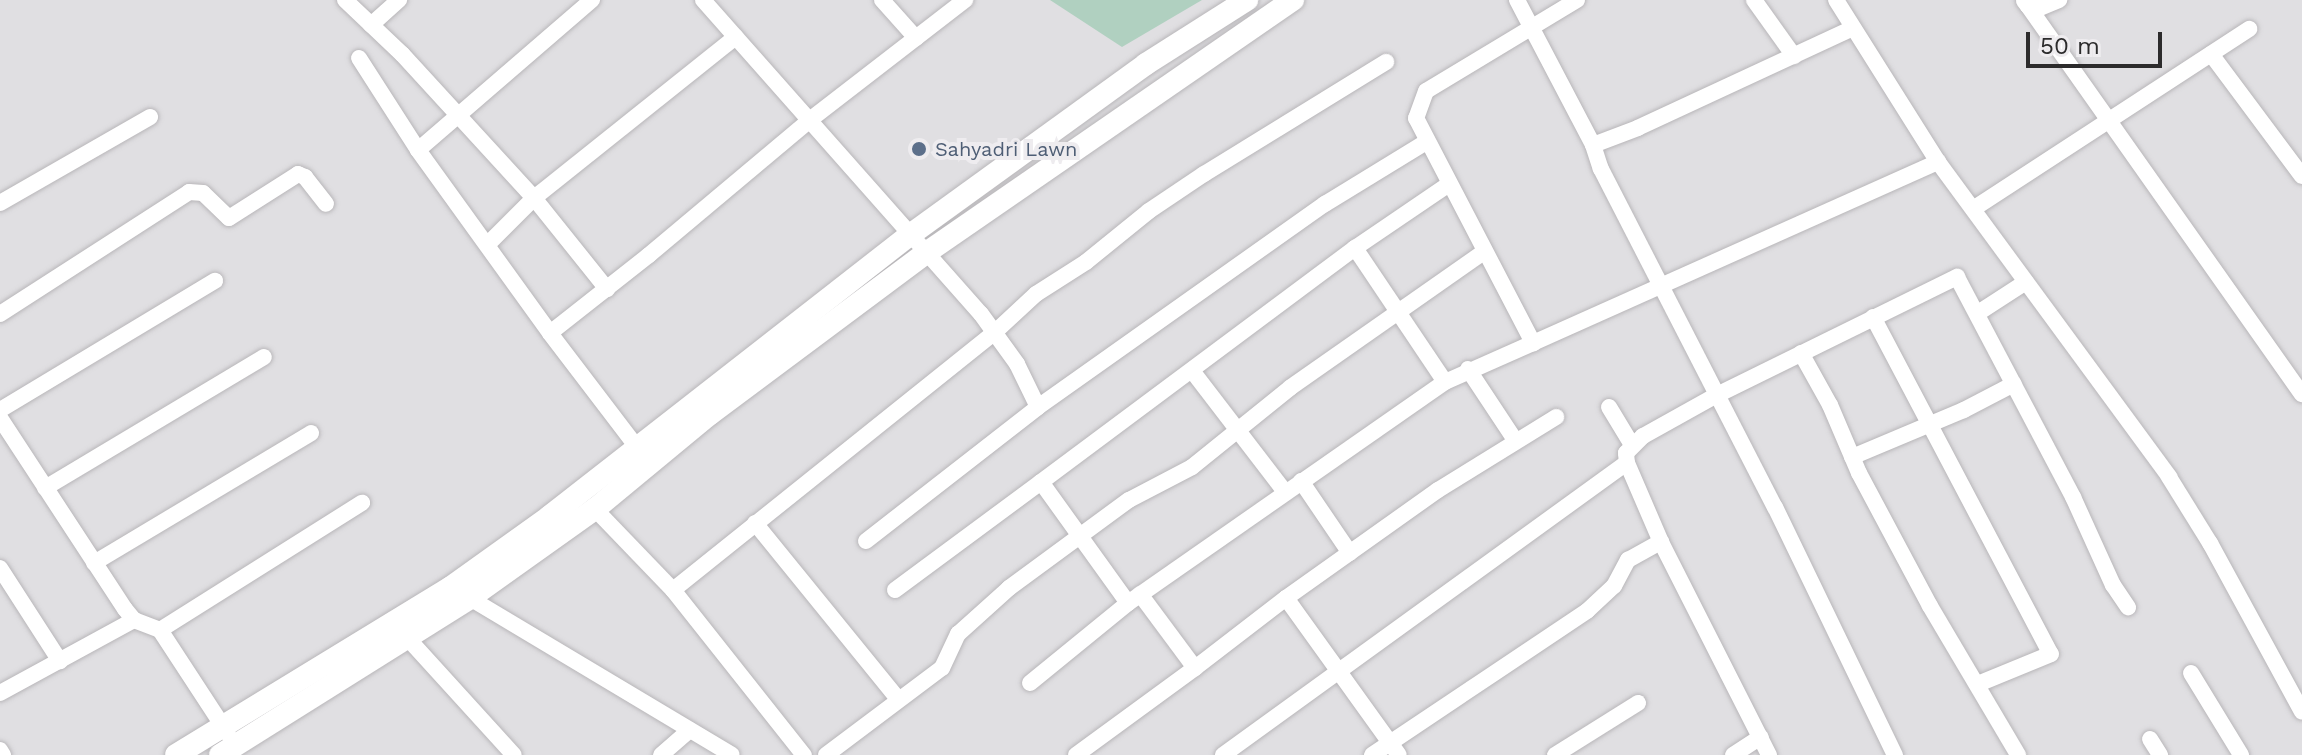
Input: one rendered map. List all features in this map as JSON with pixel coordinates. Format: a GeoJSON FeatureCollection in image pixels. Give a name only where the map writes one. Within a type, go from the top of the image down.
{"type":"FeatureCollection","features":[{"type":"Feature","properties":{"kind":"street"},"geometry":{"type":"LineString","coordinates":[[345,0],[534,198],[607,289]]}},
{"type":"Feature","properties":{"kind":"street"},"geometry":{"type":"LineString","coordinates":[[371,25],[399,0]]}},
{"type":"Feature","properties":{"kind":"street"},"geometry":{"type":"LineString","coordinates":[[418,150],[592,0]]}},
{"type":"Feature","properties":{"kind":"street"},"geometry":{"type":"LineString","coordinates":[[703,0],[811,119],[995,332],[1038,407]]}},
{"type":"Feature","properties":{"kind":"street"},"geometry":{"type":"LineString","coordinates":[[882,0],[916,38]]}},
{"type":"Feature","properties":{"kind":"street"},"geometry":{"type":"LineString","coordinates":[[550,333],[811,119],[965,0]]}},
{"type":"Feature","properties":{"kind":"street"},"geometry":{"type":"LineString","coordinates":[[460,593],[636,446],[910,235],[1146,64],[1247,0]]}},
{"type":"Feature","properties":{"kind":"street"},"geometry":{"type":"LineString","coordinates":[[0,418],[134,620],[160,630],[221,727],[229,749],[400,630],[595,509],[698,423],[926,253],[1293,0]]}},
{"type":"Feature","properties":{"kind":"street"},"geometry":{"type":"LineString","coordinates":[[1517,0],[1593,145],[1601,169],[1663,286],[1715,396],[1775,507],[1895,755]]}},
{"type":"Feature","properties":{"kind":"street"},"geometry":{"type":"LineString","coordinates":[[1533,343],[1416,118],[1426,91],[1577,0]]}},
{"type":"Feature","properties":{"kind":"street"},"geometry":{"type":"LineString","coordinates":[[1754,0],[1794,56]]}},
{"type":"Feature","properties":{"kind":"street"},"geometry":{"type":"LineString","coordinates":[[1836,0],[1938,162],[2169,477],[2210,543],[2302,712]]}},
{"type":"Feature","properties":{"kind":"street"},"geometry":{"type":"LineString","coordinates":[[2026,3],[2040,8],[2059,0]]}},
{"type":"Feature","properties":{"kind":"street"},"geometry":{"type":"LineString","coordinates":[[2026,3],[2302,394]]}},
{"type":"Feature","properties":{"kind":"street"},"geometry":{"type":"LineString","coordinates":[[1593,145],[1638,128],[1853,28]]}},
{"type":"Feature","properties":{"kind":"street"},"geometry":{"type":"LineString","coordinates":[[1973,209],[2249,29]]}},
{"type":"Feature","properties":{"kind":"street"},"geometry":{"type":"LineString","coordinates":[[489,243],[534,198],[736,37]]}},
{"type":"Feature","properties":{"kind":"street"},"geometry":{"type":"LineString","coordinates":[[2211,54],[2302,176]]}},
{"type":"Feature","properties":{"kind":"street"},"geometry":{"type":"LineString","coordinates":[[359,58],[418,150],[636,446]]}},
{"type":"Feature","properties":{"kind":"street"},"geometry":{"type":"LineString","coordinates":[[673,590],[995,332],[1036,294],[1086,262],[1160,203],[1386,62]]}},
{"type":"Feature","properties":{"kind":"street"},"geometry":{"type":"LineString","coordinates":[[0,203],[150,117]]}},
{"type":"Feature","properties":{"kind":"street"},"geometry":{"type":"LineString","coordinates":[[866,541],[1038,407],[1325,204],[1426,142]]}},
{"type":"Feature","properties":{"kind":"street"},"geometry":{"type":"LineString","coordinates":[[1030,683],[1134,598],[1445,382],[1468,369],[1663,286],[1938,162]]}},
{"type":"Feature","properties":{"kind":"street"},"geometry":{"type":"LineString","coordinates":[[0,314],[189,192],[203,193],[229,218],[298,174],[305,177],[326,204]]}},
{"type":"Feature","properties":{"kind":"street"},"geometry":{"type":"LineString","coordinates":[[895,590],[1193,372],[1355,248],[1449,184]]}},
{"type":"Feature","properties":{"kind":"street"},"geometry":{"type":"LineString","coordinates":[[1355,248],[1445,382]]}},
{"type":"Feature","properties":{"kind":"street"},"geometry":{"type":"LineString","coordinates":[[826,755],[942,668],[958,634],[983,609],[1129,500],[1192,467],[1291,387],[1484,252]]}},
{"type":"Feature","properties":{"kind":"street"},"geometry":{"type":"LineString","coordinates":[[1769,755],[1661,542],[1627,463],[1626,453],[1632,445],[1715,396],[1957,277],[2073,497],[2092,545],[2128,607]]}},
{"type":"Feature","properties":{"kind":"street"},"geometry":{"type":"LineString","coordinates":[[0,410],[215,281]]}},
{"type":"Feature","properties":{"kind":"street"},"geometry":{"type":"LineString","coordinates":[[1978,313],[2026,282]]}},
{"type":"Feature","properties":{"kind":"street"},"geometry":{"type":"LineString","coordinates":[[1873,317],[1900,362],[2051,654],[1978,684]]}},
{"type":"Feature","properties":{"kind":"street"},"geometry":{"type":"LineString","coordinates":[[1801,353],[1930,606],[2018,755]]}},
{"type":"Feature","properties":{"kind":"street"},"geometry":{"type":"LineString","coordinates":[[45,488],[264,357]]}},
{"type":"Feature","properties":{"kind":"street"},"geometry":{"type":"LineString","coordinates":[[1468,369],[1515,440]]}},
{"type":"Feature","properties":{"kind":"street"},"geometry":{"type":"LineString","coordinates":[[1193,372],[1285,492]]}},
{"type":"Feature","properties":{"kind":"street"},"geometry":{"type":"LineString","coordinates":[[1852,457],[1930,425],[2014,384]]}},
{"type":"Feature","properties":{"kind":"street"},"geometry":{"type":"LineString","coordinates":[[1609,407],[1632,445]]}},
{"type":"Feature","properties":{"kind":"street"},"geometry":{"type":"LineString","coordinates":[[1076,755],[1286,598],[1515,440],[1556,417]]}},
{"type":"Feature","properties":{"kind":"street"},"geometry":{"type":"LineString","coordinates":[[94,563],[311,433]]}},
{"type":"Feature","properties":{"kind":"street"},"geometry":{"type":"LineString","coordinates":[[1223,755],[1342,672],[1627,463]]}},
{"type":"Feature","properties":{"kind":"street"},"geometry":{"type":"LineString","coordinates":[[1301,481],[1350,553]]}},
{"type":"Feature","properties":{"kind":"street"},"geometry":{"type":"LineString","coordinates":[[1041,482],[1195,668]]}},
{"type":"Feature","properties":{"kind":"street"},"geometry":{"type":"LineString","coordinates":[[160,630],[362,503]]}},
{"type":"Feature","properties":{"kind":"street"},"geometry":{"type":"LineString","coordinates":[[595,509],[673,590],[804,755]]}},
{"type":"Feature","properties":{"kind":"street"},"geometry":{"type":"LineString","coordinates":[[755,523],[898,699]]}},
{"type":"Feature","properties":{"kind":"street"},"geometry":{"type":"LineString","coordinates":[[1372,755],[1394,749],[1587,611],[1614,586],[1628,560],[1661,542]]}},
{"type":"Feature","properties":{"kind":"street"},"geometry":{"type":"LineString","coordinates":[[0,568],[60,661]]}},
{"type":"Feature","properties":{"kind":"street"},"geometry":{"type":"LineString","coordinates":[[460,593],[732,755]]}},
{"type":"Feature","properties":{"kind":"street"},"geometry":{"type":"LineString","coordinates":[[1286,598],[1342,672],[1394,749]]}},
{"type":"Feature","properties":{"kind":"street"},"geometry":{"type":"LineString","coordinates":[[0,693],[134,620]]}},
{"type":"Feature","properties":{"kind":"street"},"geometry":{"type":"LineString","coordinates":[[176,755],[221,727],[400,630]]}},
{"type":"Feature","properties":{"kind":"street"},"geometry":{"type":"LineString","coordinates":[[400,630],[504,752]]}},
{"type":"Feature","properties":{"kind":"street"},"geometry":{"type":"LineString","coordinates":[[2191,673],[2241,755]]}},
{"type":"Feature","properties":{"kind":"street"},"geometry":{"type":"LineString","coordinates":[[1555,755],[1638,703]]}},
{"type":"Feature","properties":{"kind":"street"},"geometry":{"type":"LineString","coordinates":[[661,755],[690,730]]}},
{"type":"Feature","properties":{"kind":"street"},"geometry":{"type":"LineString","coordinates":[[1733,755],[1761,737]]}},
{"type":"Feature","properties":{"kind":"street"},"geometry":{"type":"LineString","coordinates":[[2150,739],[2160,755]]}},
{"type":"Feature","properties":{"kind":"green space"},"geometry":{"type":"Polygon","coordinates":[[[1050,0],[1202,0],[1122,47],[1050,0]]]}},
{"type":"Feature","properties":{"kind":"place","name":"Sahyadri Lawn"},"geometry":{"type":"Point","coordinates":[919,149]}}]}
